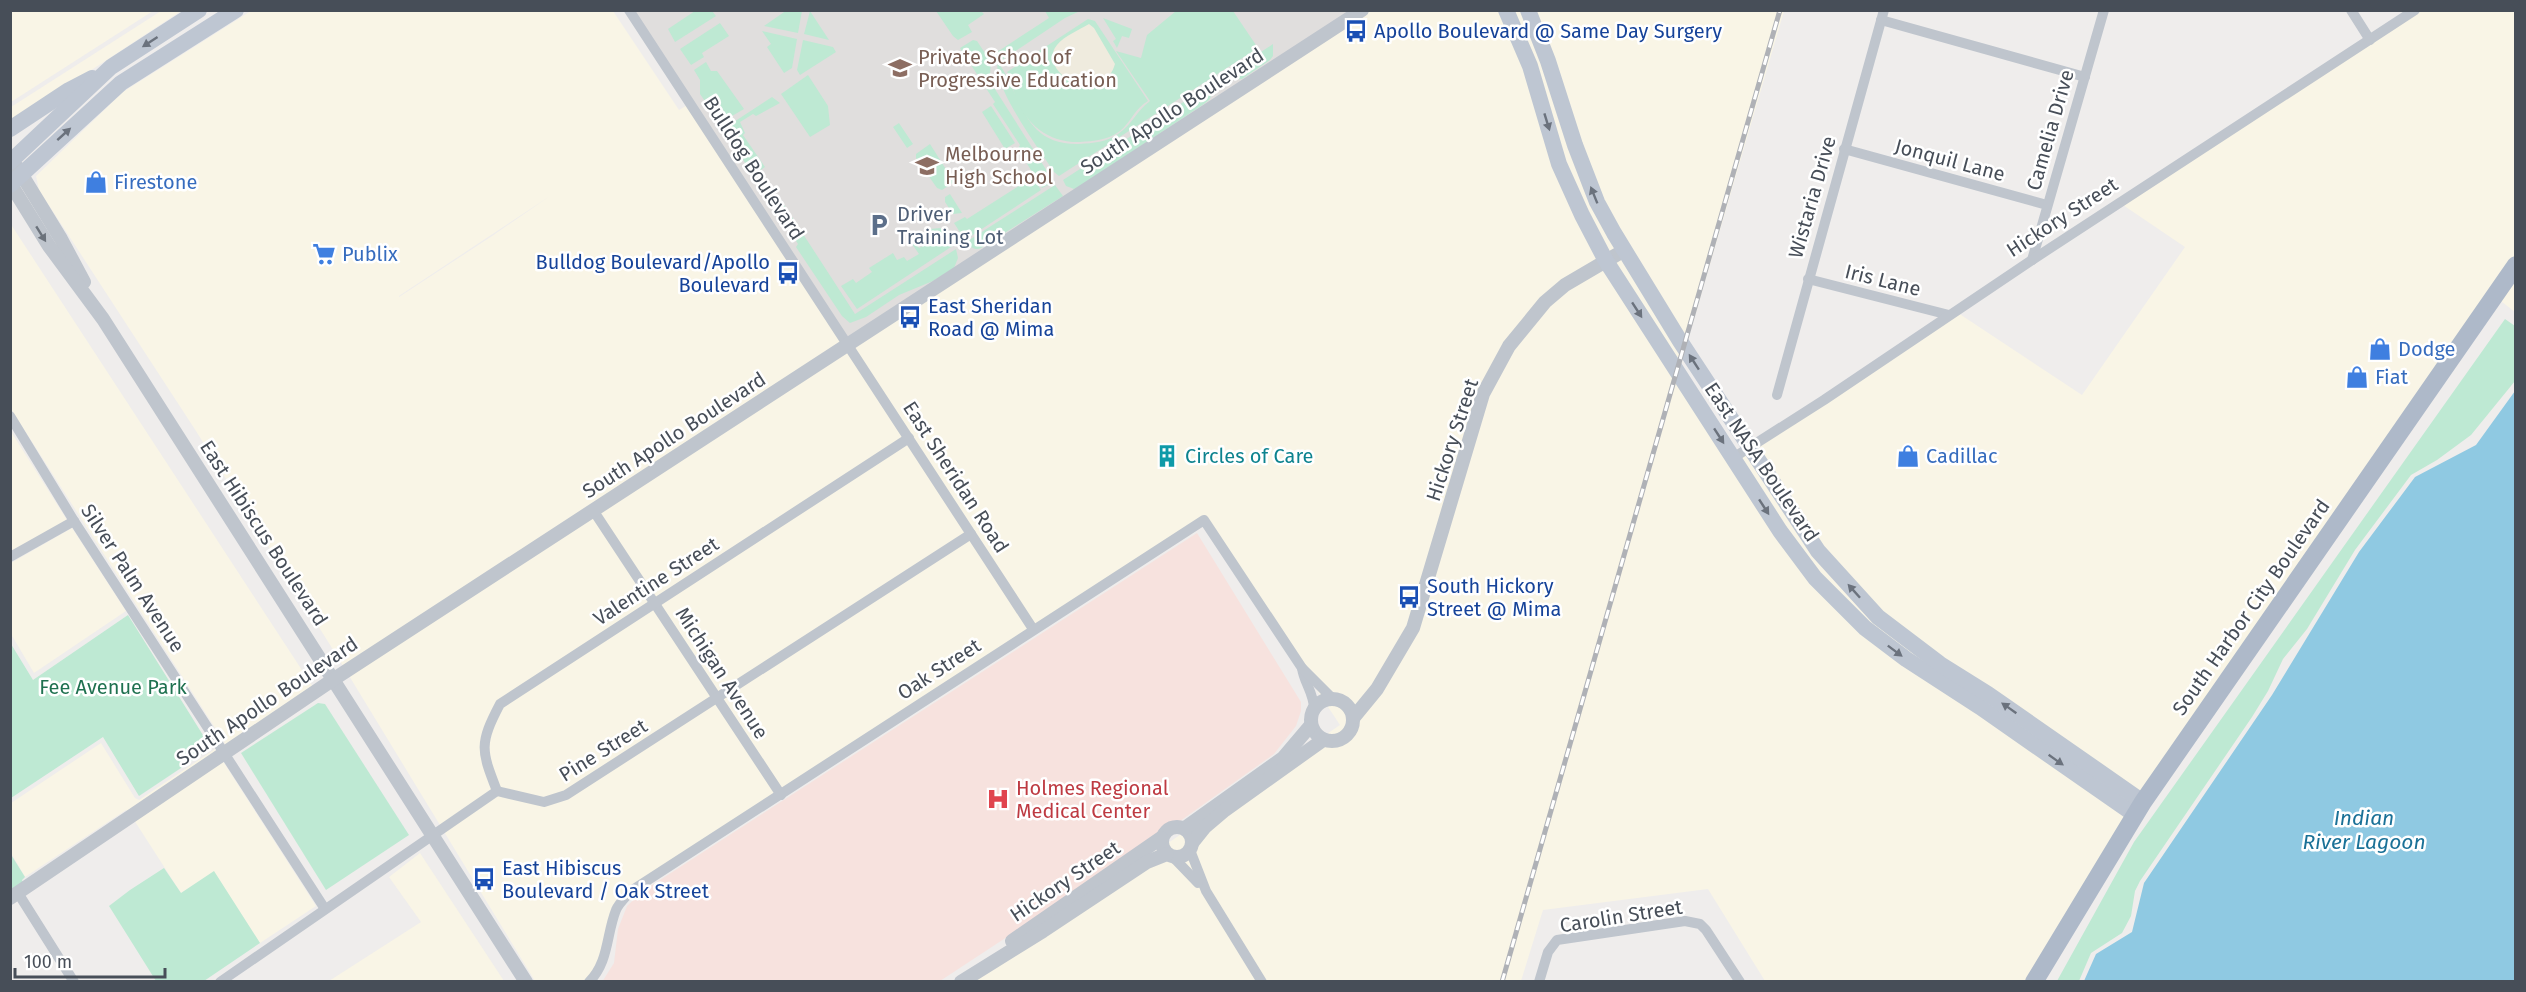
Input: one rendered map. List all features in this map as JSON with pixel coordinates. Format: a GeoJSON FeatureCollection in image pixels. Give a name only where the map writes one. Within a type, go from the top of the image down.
{"type":"FeatureCollection","features":[{"type":"Feature","properties":{"kind":"main road"},"geometry":{"type":"LineString","coordinates":[[10,129],[69,90],[111,68],[199,10]]}},
{"type":"Feature","properties":{"kind":"main road","name":"East NASA Boulevard"},"geometry":{"type":"LineString","coordinates":[[1506,10],[1530,66],[1559,164],[1606,261],[1780,531],[1815,578],[1864,628],[1906,660],[2139,809]]}},
{"type":"Feature","properties":{"kind":"main road","name":"East NASA Boulevard"},"geometry":{"type":"LineString","coordinates":[[1528,10],[1548,61],[1582,164],[1597,202],[1623,251],[1818,551],[1878,617],[1940,664],[1988,694],[2139,809]]}},
{"type":"Feature","properties":{"kind":"main road"},"geometry":{"type":"LineString","coordinates":[[13,172],[121,83],[230,13]]}},
{"type":"Feature","properties":{"kind":"main road"},"geometry":{"type":"LineString","coordinates":[[1530,66],[1548,61]]}},
{"type":"Feature","properties":{"kind":"main road"},"geometry":{"type":"LineString","coordinates":[[13,172],[111,68]]}},
{"type":"Feature","properties":{"kind":"main road","name":"South Harbor City Boulevard"},"geometry":{"type":"LineString","coordinates":[[2034,981],[2139,809],[2516,265]]}},
{"type":"Feature","properties":{"kind":"street","name":"Bulldog Boulevard"},"geometry":{"type":"LineString","coordinates":[[629,10],[848,344]]}},
{"type":"Feature","properties":{"kind":"street","name":"South Apollo Boulevard"},"geometry":{"type":"LineString","coordinates":[[14,895],[334,679],[1362,10]]}},
{"type":"Feature","properties":{"kind":"street","name":"Camelia Drive"},"geometry":{"type":"LineString","coordinates":[[2032,260],[2104,10]]}},
{"type":"Feature","properties":{"kind":"street"},"geometry":{"type":"LineString","coordinates":[[2351,10],[2370,40]]}},
{"type":"Feature","properties":{"kind":"street","name":"Hickory Street"},"geometry":{"type":"LineString","coordinates":[[1732,458],[1824,400],[2032,260],[2415,10]]}},
{"type":"Feature","properties":{"kind":"street"},"geometry":{"type":"LineString","coordinates":[[1883,15],[2085,77]]}},
{"type":"Feature","properties":{"kind":"street","name":"Wistaria Drive"},"geometry":{"type":"LineString","coordinates":[[1777,394],[1883,15]]}},
{"type":"Feature","properties":{"kind":"street","name":"Jonquil Lane"},"geometry":{"type":"LineString","coordinates":[[1844,149],[2047,205]]}},
{"type":"Feature","properties":{"kind":"street","name":"East Hibiscus Boulevard"},"geometry":{"type":"LineString","coordinates":[[13,172],[61,239],[103,319],[526,981]]}},
{"type":"Feature","properties":{"kind":"street","name":"Hickory Street"},"geometry":{"type":"LineString","coordinates":[[1354,717],[1377,689],[1414,626],[1484,394],[1509,346],[1545,302],[1565,285],[1623,251]]}},
{"type":"Feature","properties":{"kind":"street","name":"Iris Lane"},"geometry":{"type":"LineString","coordinates":[[1808,279],[1949,315]]}},
{"type":"Feature","properties":{"kind":"street","name":"East Sheridan Road"},"geometry":{"type":"LineString","coordinates":[[848,344],[1033,629]]}},
{"type":"Feature","properties":{"kind":"street","name":"Silver Palm Avenue"},"geometry":{"type":"LineString","coordinates":[[10,416],[74,521],[325,909]]}},
{"type":"Feature","properties":{"kind":"street","name":"Valentine Street"},"geometry":{"type":"LineString","coordinates":[[497,791],[485,759],[485,732],[500,704],[909,438]]}},
{"type":"Feature","properties":{"kind":"street","name":"Michigan Avenue"},"geometry":{"type":"LineString","coordinates":[[592,510],[781,795]]}},
{"type":"Feature","properties":{"kind":"street","name":"Oak Street"},"geometry":{"type":"LineString","coordinates":[[590,981],[604,963],[607,941],[617,908],[631,891],[1204,520],[1302,668],[1337,699]]}},
{"type":"Feature","properties":{"kind":"street"},"geometry":{"type":"LineString","coordinates":[[10,557],[74,521]]}},
{"type":"Feature","properties":{"kind":"street","name":"Pine Street"},"geometry":{"type":"LineString","coordinates":[[497,791],[544,802],[566,795],[971,534]]}},
{"type":"Feature","properties":{"kind":"street","name":"Oak Street"},"geometry":{"type":"LineString","coordinates":[[1302,668],[1303,676],[1312,690],[1314,709]]}},
{"type":"Feature","properties":{"kind":"street","name":"Hickory Street"},"geometry":{"type":"LineString","coordinates":[[1337,699],[1359,696],[1378,684]]}},
{"type":"Feature","properties":{"kind":"street"},"geometry":{"type":"LineString","coordinates":[[1185,828],[1283,758],[1311,725],[1314,709],[1321,702],[1337,699],[1350,708],[1354,717],[1352,728],[1345,737],[1333,742],[1323,740],[1311,725]]}},
{"type":"Feature","properties":{"kind":"street"},"geometry":{"type":"LineString","coordinates":[[1170,855],[1182,856],[1205,827],[1225,810],[1323,740]]}},
{"type":"Feature","properties":{"kind":"street"},"geometry":{"type":"LineString","coordinates":[[220,981],[497,791]]}},
{"type":"Feature","properties":{"kind":"street"},"geometry":{"type":"LineString","coordinates":[[1185,828],[1172,827],[1161,838],[1162,846],[1206,891],[1262,981]]}},
{"type":"Feature","properties":{"kind":"street"},"geometry":{"type":"LineString","coordinates":[[1185,828],[1206,891]]}},
{"type":"Feature","properties":{"kind":"street","name":"Hickory Street"},"geometry":{"type":"LineString","coordinates":[[961,981],[994,959],[1001,958],[1161,838]]}},
{"type":"Feature","properties":{"kind":"street","name":"Hickory Street"},"geometry":{"type":"LineString","coordinates":[[1077,902],[1147,862],[1170,855]]}},
{"type":"Feature","properties":{"kind":"street"},"geometry":{"type":"LineString","coordinates":[[14,895],[74,981]]}},
{"type":"Feature","properties":{"kind":"street","name":"Carolin Street"},"geometry":{"type":"LineString","coordinates":[[1539,981],[1548,952],[1557,940],[1685,921],[1700,924],[1706,930],[1740,981]]}},
{"type":"Feature","properties":{"kind":"shaded area"},"geometry":{"type":"Polygon","coordinates":[[[11,10],[153,10],[153,11],[11,102],[11,10]]]}},
{"type":"Feature","properties":{"kind":"shaded area","name":"Melbourne High School"},"geometry":{"type":"Polygon","coordinates":[[[1352,10],[848,344],[629,11],[1352,10]]]}},
{"type":"Feature","properties":{"kind":"shaded area"},"geometry":{"type":"Polygon","coordinates":[[[161,11],[181,11],[11,123],[11,107],[161,11]]]}},
{"type":"Feature","properties":{"kind":"shaded area"},"geometry":{"type":"Polygon","coordinates":[[[251,11],[613,11],[679,110],[691,103],[1352,11],[1784,11],[1678,374],[1733,458],[1955,311],[2082,395],[2185,247],[2120,203],[2415,11],[2515,11],[2515,312],[2497,298],[2144,808],[2036,981],[1765,981],[1708,889],[1543,910],[1521,981],[956,981],[1171,841],[1340,725],[1204,520],[631,891],[609,929],[604,963],[588,982],[535,981],[337,656],[196,431],[39,190],[36,176],[123,92],[251,11]],[[550,196],[399,297],[492,236],[550,196]]]}},
{"type":"Feature","properties":{"kind":"shaded area"},"geometry":{"type":"Polygon","coordinates":[[[10,223],[313,687],[226,745],[11,409],[10,223]]]}},
{"type":"Feature","properties":{"kind":"shaded area"},"geometry":{"type":"Polygon","coordinates":[[[10,430],[67,520],[10,552],[10,430]]]}},
{"type":"Feature","properties":{"kind":"shaded area"},"geometry":{"type":"Polygon","coordinates":[[[72,528],[126,611],[34,673],[11,634],[11,563],[72,528]]]}},
{"type":"Feature","properties":{"kind":"shaded area","name":"Holmes Regional Medical Center"},"geometry":{"type":"Polygon","coordinates":[[[1197,533],[1301,702],[1301,711],[1296,726],[1274,754],[1148,844],[940,981],[602,982],[614,963],[618,929],[627,906],[643,891],[1197,533]]]}},
{"type":"Feature","properties":{"kind":"shaded area"},"geometry":{"type":"Polygon","coordinates":[[[101,743],[135,798],[139,800],[215,749],[216,751],[128,812],[126,810],[25,877],[11,853],[11,803],[101,743]]]}},
{"type":"Feature","properties":{"kind":"shaded area"},"geometry":{"type":"Polygon","coordinates":[[[222,760],[316,906],[260,943],[214,872],[181,893],[134,820],[222,760]]]}},
{"type":"Feature","properties":{"kind":"shaded area"},"geometry":{"type":"Polygon","coordinates":[[[420,853],[504,981],[329,981],[421,922],[389,877],[420,853]]]}},
{"type":"Feature","properties":{"kind":"green space"},"geometry":{"type":"Polygon","coordinates":[[[787,10],[802,11],[798,33],[764,26],[787,10]]]}},
{"type":"Feature","properties":{"kind":"green space"},"geometry":{"type":"Polygon","coordinates":[[[695,11],[712,11],[716,16],[675,42],[668,29],[695,11]]]}},
{"type":"Feature","properties":{"kind":"green space"},"geometry":{"type":"Polygon","coordinates":[[[810,11],[829,40],[804,34],[810,11]]]}},
{"type":"Feature","properties":{"kind":"green space"},"geometry":{"type":"Polygon","coordinates":[[[936,11],[981,11],[984,14],[968,25],[972,32],[958,40],[936,11]]]}},
{"type":"Feature","properties":{"kind":"green space"},"geometry":{"type":"Polygon","coordinates":[[[1045,11],[1080,11],[1065,18],[999,62],[994,54],[1049,18],[1045,11]]]}},
{"type":"Feature","properties":{"kind":"green space"},"geometry":{"type":"Polygon","coordinates":[[[1176,11],[1233,11],[1258,48],[1059,176],[1038,149],[1009,101],[998,72],[998,62],[1035,128],[1046,137],[1060,142],[1095,143],[1114,137],[1150,101],[1116,51],[1141,58],[1147,35],[1176,11]]]}},
{"type":"Feature","properties":{"kind":"green space"},"geometry":{"type":"Polygon","coordinates":[[[1103,18],[1132,29],[1129,38],[1122,36],[1117,48],[1113,41],[1116,39],[1103,18]]]}},
{"type":"Feature","properties":{"kind":"green space"},"geometry":{"type":"Polygon","coordinates":[[[1088,19],[1095,21],[1148,101],[1120,131],[1106,138],[1080,142],[1056,139],[1037,128],[1022,111],[1007,72],[1088,19]]]}},
{"type":"Feature","properties":{"kind":"green space"},"geometry":{"type":"Polygon","coordinates":[[[720,23],[729,36],[702,53],[704,57],[691,65],[680,49],[720,23]]]}},
{"type":"Feature","properties":{"kind":"green space"},"geometry":{"type":"Polygon","coordinates":[[[762,31],[797,39],[792,68],[784,73],[767,47],[771,44],[762,31]]]}},
{"type":"Feature","properties":{"kind":"green space"},"geometry":{"type":"Polygon","coordinates":[[[803,40],[833,47],[836,52],[800,75],[797,70],[803,40]]]}},
{"type":"Feature","properties":{"kind":"green space"},"geometry":{"type":"Polygon","coordinates":[[[973,40],[977,41],[987,56],[990,55],[990,77],[993,86],[1054,182],[1042,188],[1018,149],[1020,145],[993,104],[995,102],[960,48],[973,40]]]}},
{"type":"Feature","properties":{"kind":"green space"},"geometry":{"type":"Polygon","coordinates":[[[1273,44],[1273,56],[1270,60],[1242,79],[1224,80],[1218,83],[1209,100],[1204,104],[1079,187],[1074,189],[1066,186],[1063,180],[1273,44]]]}},
{"type":"Feature","properties":{"kind":"green space"},"geometry":{"type":"Polygon","coordinates":[[[706,62],[711,71],[717,71],[744,109],[720,123],[700,94],[700,80],[694,70],[706,62]]]}},
{"type":"Feature","properties":{"kind":"green space"},"geometry":{"type":"Polygon","coordinates":[[[808,75],[828,106],[830,125],[810,137],[781,94],[808,75]]]}},
{"type":"Feature","properties":{"kind":"green space"},"geometry":{"type":"Polygon","coordinates":[[[772,97],[780,103],[740,122],[745,133],[743,135],[765,167],[753,175],[723,129],[772,97]]]}},
{"type":"Feature","properties":{"kind":"green space"},"geometry":{"type":"Polygon","coordinates":[[[991,106],[1015,143],[1005,149],[982,112],[991,106]]]}},
{"type":"Feature","properties":{"kind":"green space"},"geometry":{"type":"Polygon","coordinates":[[[899,123],[913,144],[907,148],[893,127],[899,123]]]}},
{"type":"Feature","properties":{"kind":"green space"},"geometry":{"type":"Polygon","coordinates":[[[930,144],[954,182],[942,190],[937,188],[916,158],[916,154],[930,144]]]}},
{"type":"Feature","properties":{"kind":"green space"},"geometry":{"type":"Polygon","coordinates":[[[1033,177],[1041,190],[965,240],[954,223],[965,217],[967,219],[1033,177]]]}},
{"type":"Feature","properties":{"kind":"green space"},"geometry":{"type":"Polygon","coordinates":[[[1055,185],[1063,196],[981,248],[973,248],[966,242],[1055,185]]]}},
{"type":"Feature","properties":{"kind":"green space"},"geometry":{"type":"Polygon","coordinates":[[[950,194],[962,213],[953,214],[945,202],[945,197],[950,194]]]}},
{"type":"Feature","properties":{"kind":"green space"},"geometry":{"type":"Polygon","coordinates":[[[772,195],[779,197],[855,314],[956,249],[958,258],[954,268],[933,281],[899,295],[866,317],[850,323],[842,316],[796,247],[798,244],[770,200],[772,195]]]}},
{"type":"Feature","properties":{"kind":"green space"},"geometry":{"type":"Polygon","coordinates":[[[930,229],[944,230],[954,245],[857,309],[841,286],[853,279],[856,283],[872,272],[869,268],[893,253],[897,260],[904,257],[907,261],[919,254],[912,244],[915,242],[919,248],[925,245],[920,236],[930,229]]]}},
{"type":"Feature","properties":{"kind":"green space"},"geometry":{"type":"Polygon","coordinates":[[[2505,319],[2515,326],[2515,381],[2471,435],[2437,460],[2411,475],[2355,550],[2307,629],[2283,659],[2268,691],[2252,717],[2140,881],[2135,891],[2131,916],[2122,933],[2091,953],[2079,981],[2057,981],[2134,842],[2505,319]]]}},
{"type":"Feature","properties":{"kind":"green space","name":"Fee Avenue Park"},"geometry":{"type":"Polygon","coordinates":[[[128,615],[211,748],[139,796],[103,737],[11,798],[11,644],[33,680],[128,615]]]}},
{"type":"Feature","properties":{"kind":"green space"},"geometry":{"type":"Polygon","coordinates":[[[318,703],[325,704],[409,835],[326,890],[241,753],[318,703]]]}},
{"type":"Feature","properties":{"kind":"green space"},"geometry":{"type":"Polygon","coordinates":[[[10,853],[25,877],[22,880],[23,883],[10,892],[10,853]]]}},
{"type":"Feature","properties":{"kind":"green space"},"geometry":{"type":"Polygon","coordinates":[[[164,868],[181,893],[214,871],[260,943],[204,981],[156,981],[109,906],[164,868]]]}},
{"type":"Feature","properties":{"kind":"sand"},"geometry":{"type":"Polygon","coordinates":[[[1089,24],[1094,28],[1115,64],[1108,78],[1097,85],[1073,82],[1062,75],[1055,66],[1053,55],[1060,42],[1089,24]]]}},
{"type":"Feature","properties":{"kind":"water","name":"Indian River Lagoon"},"geometry":{"type":"Polygon","coordinates":[[[2515,391],[2515,981],[2084,981],[2096,954],[2132,932],[2144,883],[2272,695],[2359,552],[2415,477],[2476,445],[2515,391]]]}},
{"type":"Feature","properties":{"kind":"railway"},"geometry":{"type":"LineString","coordinates":[[1502,982],[1780,10]]}},
{"type":"Feature","properties":{"kind":"place","name":"Apollo Boulevard @ Same Day Surgery"},"geometry":{"type":"Point","coordinates":[1356,31]}},
{"type":"Feature","properties":{"kind":"place","name":"Private School of Progressive Education"},"geometry":{"type":"Point","coordinates":[900,68]}},
{"type":"Feature","properties":{"kind":"place","name":"Melbourne High School"},"geometry":{"type":"Point","coordinates":[927,166]}},
{"type":"Feature","properties":{"kind":"place","name":"Firestone"},"geometry":{"type":"Point","coordinates":[96,182]}},
{"type":"Feature","properties":{"kind":"place","name":"Driver Training Lot"},"geometry":{"type":"Point","coordinates":[879,225]}},
{"type":"Feature","properties":{"kind":"place","name":"Publix"},"geometry":{"type":"Point","coordinates":[324,254]}},
{"type":"Feature","properties":{"kind":"place","name":"Bulldog Boulevard/Apollo Boulevard"},"geometry":{"type":"Point","coordinates":[788,273]}},
{"type":"Feature","properties":{"kind":"place","name":"East Sheridan Road @ Mima"},"geometry":{"type":"Point","coordinates":[910,317]}},
{"type":"Feature","properties":{"kind":"place","name":"Dodge"},"geometry":{"type":"Point","coordinates":[2380,349]}},
{"type":"Feature","properties":{"kind":"place","name":"Fiat"},"geometry":{"type":"Point","coordinates":[2357,377]}},
{"type":"Feature","properties":{"kind":"place","name":"Circles of Care"},"geometry":{"type":"Point","coordinates":[1167,456]}},
{"type":"Feature","properties":{"kind":"place","name":"Cadillac"},"geometry":{"type":"Point","coordinates":[1908,456]}},
{"type":"Feature","properties":{"kind":"place","name":"South Hickory Street @ Mima"},"geometry":{"type":"Point","coordinates":[1409,597]}},
{"type":"Feature","properties":{"kind":"place","name":"Holmes Regional Medical Center"},"geometry":{"type":"Point","coordinates":[998,799]}},
{"type":"Feature","properties":{"kind":"place","name":"East Hibiscus Boulevard / Oak Street"},"geometry":{"type":"Point","coordinates":[484,879]}}]}
